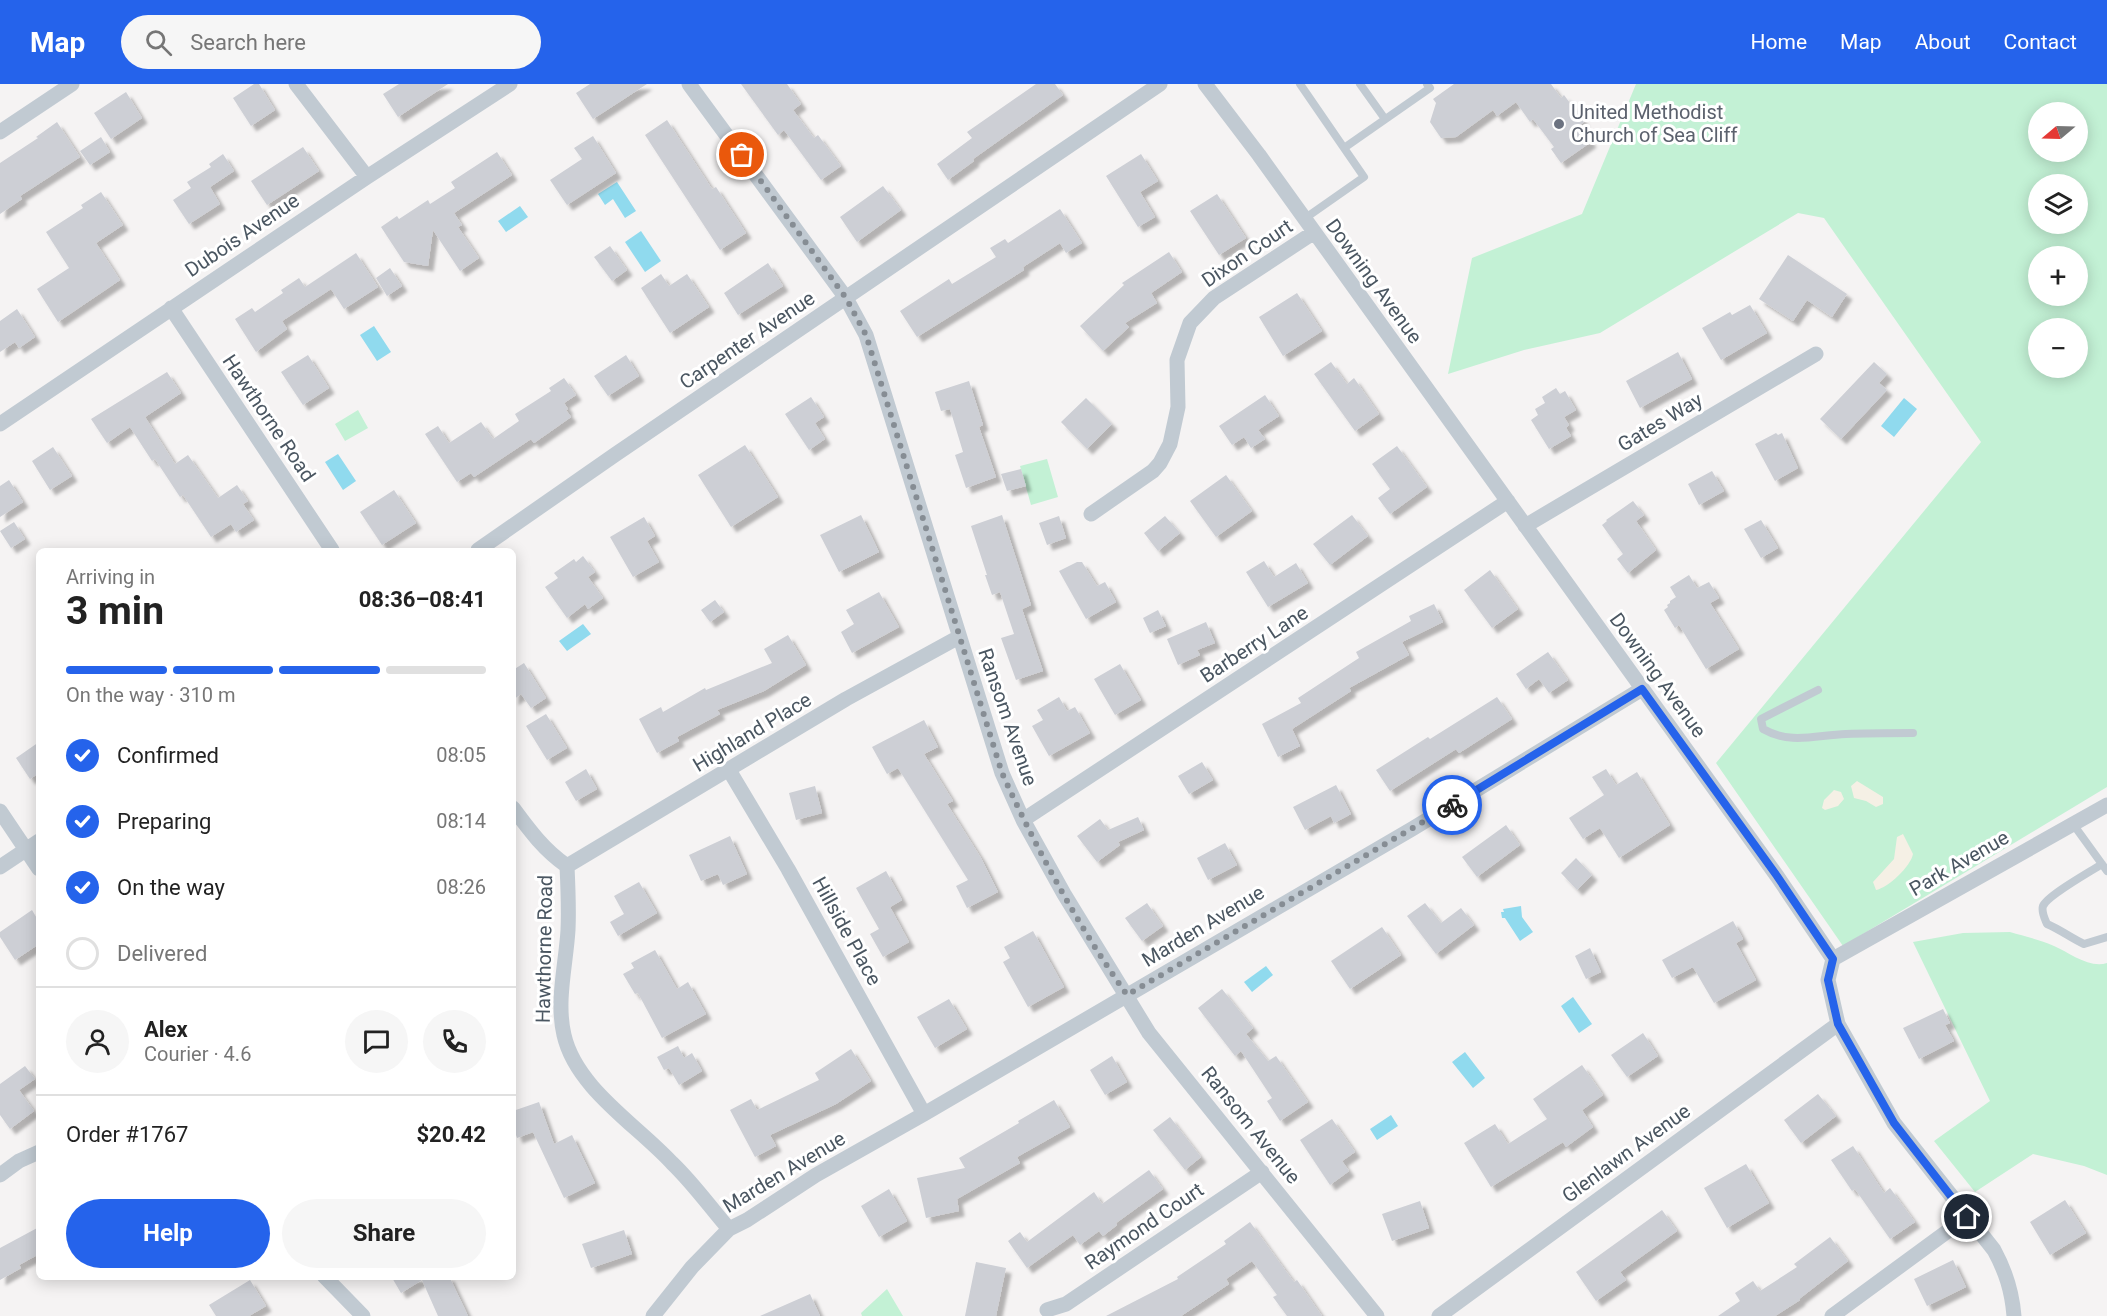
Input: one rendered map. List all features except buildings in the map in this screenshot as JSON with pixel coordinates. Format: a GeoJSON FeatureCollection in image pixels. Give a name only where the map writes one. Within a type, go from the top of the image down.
{"type":"FeatureCollection","features":[{"type":"Feature","properties":{"kind":"street"},"geometry":{"type":"LineString","coordinates":[[0,132],[72,84]]}},
{"type":"Feature","properties":{"kind":"street"},"geometry":{"type":"LineString","coordinates":[[296,84],[367,177]]}},
{"type":"Feature","properties":{"kind":"street","name":"Dubois Avenue"},"geometry":{"type":"LineString","coordinates":[[0,424],[367,177],[510,84]]}},
{"type":"Feature","properties":{"kind":"street","name":"Ransom Avenue"},"geometry":{"type":"LineString","coordinates":[[689,84],[846,298],[866,335],[1002,773],[1023,820],[1080,922],[1149,1033],[1377,1316]]}},
{"type":"Feature","properties":{"kind":"street","name":"Carpenter Avenue"},"geometry":{"type":"LineString","coordinates":[[481,548],[1160,84]]}},
{"type":"Feature","properties":{"kind":"street","name":"Downing Avenue"},"geometry":{"type":"LineString","coordinates":[[1205,84],[1259,154],[1313,233],[1777,876],[1833,959]]}},
{"type":"Feature","properties":{"kind":"street","name":"Dixon Court"},"geometry":{"type":"LineString","coordinates":[[1091,513],[1153,471],[1165,454],[1170,444],[1178,407],[1177,360],[1190,323],[1214,298],[1313,233]]}},
{"type":"Feature","properties":{"kind":"street","name":"Hawthorne Road"},"geometry":{"type":"LineString","coordinates":[[171,308],[331,548]]}},
{"type":"Feature","properties":{"kind":"street","name":"Gates Way"},"geometry":{"type":"LineString","coordinates":[[1525,526],[1816,354]]}},
{"type":"Feature","properties":{"kind":"street","name":"Barberry Lane"},"geometry":{"type":"LineString","coordinates":[[1023,820],[1508,501]]}},
{"type":"Feature","properties":{"kind":"street","name":"Highland Place"},"geometry":{"type":"LineString","coordinates":[[567,866],[846,699],[959,637]]}},
{"type":"Feature","properties":{"kind":"street","name":"Marden Avenue"},"geometry":{"type":"LineString","coordinates":[[654,1316],[692,1267],[729,1228],[747,1220],[816,1175],[1412,829],[1642,689]]}},
{"type":"Feature","properties":{"kind":"street","name":"Hillside Place"},"geometry":{"type":"LineString","coordinates":[[729,770],[788,869],[924,1114]]}},
{"type":"Feature","properties":{"kind":"street","name":"Park Avenue"},"geometry":{"type":"LineString","coordinates":[[1833,959],[2107,805]]}},
{"type":"Feature","properties":{"kind":"street"},"geometry":{"type":"LineString","coordinates":[[0,811],[32,845],[0,867]]}},
{"type":"Feature","properties":{"kind":"street","name":"Hawthorne Road"},"geometry":{"type":"LineString","coordinates":[[516,812],[538,842],[567,866],[568,928],[561,1011],[569,1050],[596,1090],[673,1163],[729,1228]]}},
{"type":"Feature","properties":{"kind":"street"},"geometry":{"type":"LineString","coordinates":[[1833,959],[1828,980],[1838,1024],[1894,1123],[1994,1250],[2006,1271],[2013,1293],[2014,1316]]}},
{"type":"Feature","properties":{"kind":"street","name":"Glenlawn Avenue"},"geometry":{"type":"LineString","coordinates":[[1439,1316],[1838,1024]]}},
{"type":"Feature","properties":{"kind":"street"},"geometry":{"type":"LineString","coordinates":[[0,1175],[36,1153]]}},
{"type":"Feature","properties":{"kind":"street","name":"Raymond Court"},"geometry":{"type":"LineString","coordinates":[[1047,1310],[1066,1304],[1262,1172]]}},
{"type":"Feature","properties":{"kind":"street"},"geometry":{"type":"LineString","coordinates":[[1832,1316],[1967,1217]]}},
{"type":"Feature","properties":{"kind":"street"},"geometry":{"type":"LineString","coordinates":[[328,1280],[363,1316]]}},
{"type":"Feature","properties":{"kind":"lane"},"geometry":{"type":"LineString","coordinates":[[1300,84],[1364,177],[1304,219]]}},
{"type":"Feature","properties":{"kind":"lane"},"geometry":{"type":"LineString","coordinates":[[1360,84],[1385,119]]}},
{"type":"Feature","properties":{"kind":"lane"},"geometry":{"type":"LineString","coordinates":[[1344,148],[1431,86]]}},
{"type":"Feature","properties":{"kind":"lane"},"geometry":{"type":"LineString","coordinates":[[1818,690],[1761,719],[1763,729],[1776,736],[1797,739],[1845,734],[1913,733]]}},
{"type":"Feature","properties":{"kind":"lane"},"geometry":{"type":"LineString","coordinates":[[2072,823],[2105,868],[2052,897],[2043,906],[2042,913],[2048,924],[2084,944],[2107,937]]}},
{"type":"Feature","properties":{"kind":"green space"},"geometry":{"type":"Polygon","coordinates":[[[1636,84],[2107,84],[2107,787],[1843,946],[1716,763],[1981,442],[1824,218],[1798,213],[1600,333],[1524,350],[1448,374],[1472,258],[1582,214],[1636,84]]]}},
{"type":"Feature","properties":{"kind":"green space"},"geometry":{"type":"Polygon","coordinates":[[[358,410],[368,428],[345,441],[335,424],[358,410]]]}},
{"type":"Feature","properties":{"kind":"green space"},"geometry":{"type":"Polygon","coordinates":[[[1047,459],[1058,497],[1031,505],[1020,466],[1047,459]]]}},
{"type":"Feature","properties":{"kind":"green space"},"geometry":{"type":"Polygon","coordinates":[[[2010,932],[2049,944],[2087,962],[2107,963],[2107,1175],[2084,1166],[2033,1154],[1975,1192],[1934,1141],[1990,1101],[1913,942],[1963,933],[2010,932]]]}},
{"type":"Feature","properties":{"kind":"green space"},"geometry":{"type":"Polygon","coordinates":[[[887,1289],[903,1316],[862,1316],[861,1313],[887,1289]]]}},
{"type":"Feature","properties":{"kind":"sand"},"geometry":{"type":"Polygon","coordinates":[[[1857,781],[1883,797],[1883,804],[1876,807],[1854,798],[1851,786],[1857,781]]]}},
{"type":"Feature","properties":{"kind":"sand"},"geometry":{"type":"Polygon","coordinates":[[[1834,790],[1841,792],[1844,799],[1838,806],[1825,810],[1822,808],[1824,800],[1834,790]]]}},
{"type":"Feature","properties":{"kind":"sand"},"geometry":{"type":"Polygon","coordinates":[[[1903,834],[1913,854],[1911,859],[1904,870],[1892,881],[1876,890],[1873,882],[1894,859],[1897,837],[1903,834]]]}},
{"type":"Feature","properties":{"kind":"water"},"geometry":{"type":"Polygon","coordinates":[[[617,182],[636,211],[625,218],[613,199],[605,205],[598,194],[617,182]]]}},
{"type":"Feature","properties":{"kind":"water"},"geometry":{"type":"Polygon","coordinates":[[[520,206],[528,217],[506,232],[498,221],[520,206]]]}},
{"type":"Feature","properties":{"kind":"water"},"geometry":{"type":"Polygon","coordinates":[[[641,231],[661,261],[645,272],[625,242],[641,231]]]}},
{"type":"Feature","properties":{"kind":"water"},"geometry":{"type":"Polygon","coordinates":[[[374,326],[391,352],[377,361],[360,335],[374,326]]]}},
{"type":"Feature","properties":{"kind":"water"},"geometry":{"type":"Polygon","coordinates":[[[1904,398],[1917,409],[1894,437],[1881,426],[1904,398]]]}},
{"type":"Feature","properties":{"kind":"water"},"geometry":{"type":"Polygon","coordinates":[[[338,454],[356,481],[343,490],[325,462],[338,454]]]}},
{"type":"Feature","properties":{"kind":"water"},"geometry":{"type":"Polygon","coordinates":[[[583,624],[591,634],[567,651],[559,641],[583,624]]]}},
{"type":"Feature","properties":{"kind":"water"},"geometry":{"type":"Polygon","coordinates":[[[1521,906],[1522,917],[1533,932],[1520,941],[1505,918],[1502,918],[1501,912],[1504,912],[1503,909],[1521,906]]]}},
{"type":"Feature","properties":{"kind":"water"},"geometry":{"type":"Polygon","coordinates":[[[1266,966],[1273,975],[1252,992],[1244,982],[1266,966]]]}},
{"type":"Feature","properties":{"kind":"water"},"geometry":{"type":"Polygon","coordinates":[[[1573,997],[1592,1024],[1579,1033],[1561,1006],[1573,997]]]}},
{"type":"Feature","properties":{"kind":"water"},"geometry":{"type":"Polygon","coordinates":[[[1465,1052],[1485,1078],[1473,1088],[1452,1062],[1465,1052]]]}},
{"type":"Feature","properties":{"kind":"water"},"geometry":{"type":"Polygon","coordinates":[[[1391,1115],[1398,1126],[1377,1140],[1370,1129],[1391,1115]]]}},
{"type":"Feature","properties":{"kind":"way so far"},"geometry":{"type":"LineString","coordinates":[[742,155],[846,298],[866,335],[1002,773],[1023,820],[1064,894],[1127,995],[1452,805]]}},
{"type":"Feature","properties":{"kind":"place","name":"United Methodist Church of Sea Cliff"},"geometry":{"type":"Point","coordinates":[1559,124]}},
{"type":"Feature","properties":{"kind":"route"},"geometry":{"type":"LineString","coordinates":[[1452,805],[1642,689],[1777,876],[1833,959],[1828,980],[1838,1024],[1894,1123],[1967,1217]]}}]}
